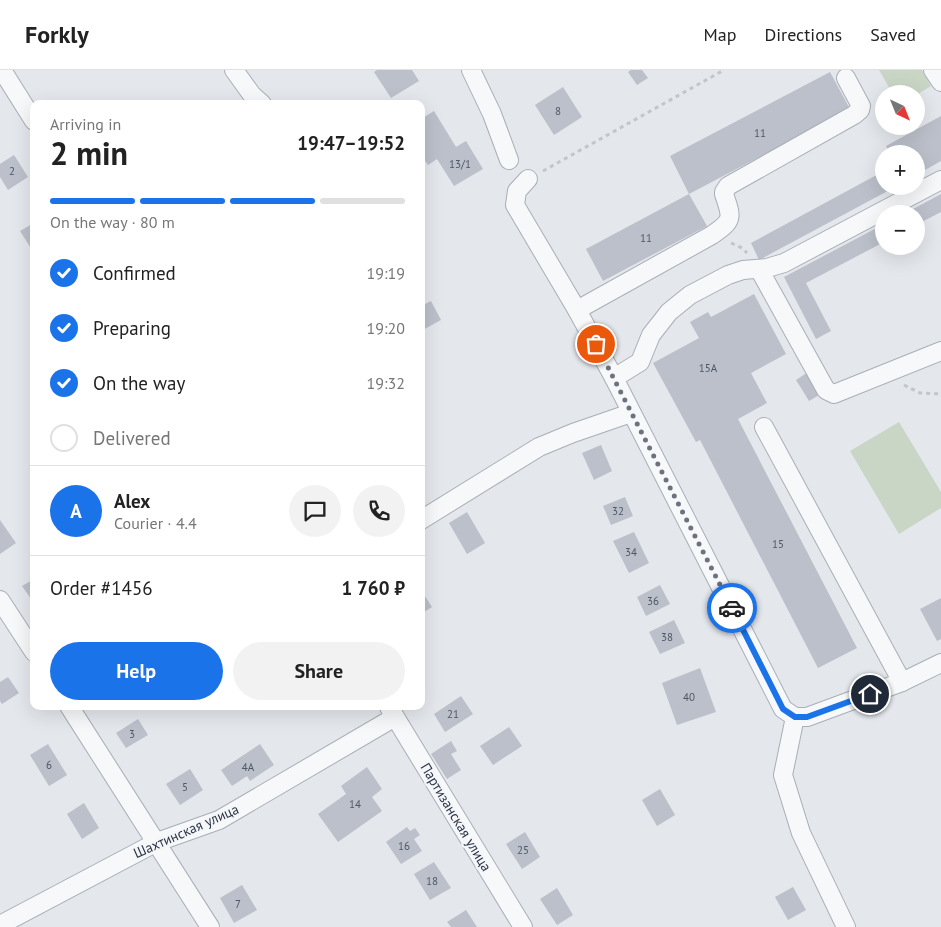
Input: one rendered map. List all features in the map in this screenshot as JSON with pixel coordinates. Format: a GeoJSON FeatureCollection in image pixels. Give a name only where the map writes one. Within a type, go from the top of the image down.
{"type":"FeatureCollection","features":[{"type":"Feature","properties":{"kind":"street"},"geometry":{"type":"LineString","coordinates":[[2,70],[30,115]]}},
{"type":"Feature","properties":{"kind":"street"},"geometry":{"type":"LineString","coordinates":[[234,70],[258,100]]}},
{"type":"Feature","properties":{"kind":"street"},"geometry":{"type":"LineString","coordinates":[[470,70],[492,114],[509,160]]}},
{"type":"Feature","properties":{"kind":"street"},"geometry":{"type":"LineString","coordinates":[[934,70],[941,82]]}},
{"type":"Feature","properties":{"kind":"street"},"geometry":{"type":"LineString","coordinates":[[577,310],[722,228],[730,217],[730,210],[724,194],[728,186],[860,110],[860,101],[846,78]]}},
{"type":"Feature","properties":{"kind":"street"},"geometry":{"type":"LineString","coordinates":[[528,179],[517,192],[516,205],[614,378],[783,709],[801,717],[902,682],[941,663]]}},
{"type":"Feature","properties":{"kind":"street"},"geometry":{"type":"LineString","coordinates":[[614,378],[640,362],[651,336],[669,312],[690,294],[743,270],[759,269],[784,262],[941,180]]}},
{"type":"Feature","properties":{"kind":"street"},"geometry":{"type":"LineString","coordinates":[[759,269],[826,390],[834,394],[941,351]]}},
{"type":"Feature","properties":{"kind":"street"},"geometry":{"type":"LineString","coordinates":[[425,518],[539,447],[631,413]]}},
{"type":"Feature","properties":{"kind":"street"},"geometry":{"type":"LineString","coordinates":[[764,427],[902,682]]}},
{"type":"Feature","properties":{"kind":"street"},"geometry":{"type":"LineString","coordinates":[[0,600],[30,646]]}},
{"type":"Feature","properties":{"kind":"street"},"geometry":{"type":"LineString","coordinates":[[72,710],[210,927]]}},
{"type":"Feature","properties":{"kind":"street","name":"Шахтинская улица"},"geometry":{"type":"LineString","coordinates":[[0,925],[157,842],[219,820],[392,712]]}},
{"type":"Feature","properties":{"kind":"street","name":"Партизанская улица"},"geometry":{"type":"LineString","coordinates":[[392,712],[524,927]]}},
{"type":"Feature","properties":{"kind":"street"},"geometry":{"type":"LineString","coordinates":[[801,717],[783,775],[802,833],[846,927]]}},
{"type":"Feature","properties":{"kind":"path"},"geometry":{"type":"LineString","coordinates":[[528,179],[724,70]]}},
{"type":"Feature","properties":{"kind":"path"},"geometry":{"type":"LineString","coordinates":[[884,375],[920,393],[941,394]]}},
{"type":"Feature","properties":{"kind":"green space"},"geometry":{"type":"Polygon","coordinates":[[[879,70],[922,70],[931,86],[925,90],[925,85],[888,85],[879,70]]]}},
{"type":"Feature","properties":{"kind":"green space"},"geometry":{"type":"Polygon","coordinates":[[[899,422],[941,492],[941,508],[899,534],[850,451],[899,422]]]}},
{"type":"Feature","properties":{"kind":"building"},"geometry":{"type":"Polygon","coordinates":[[[377,70],[412,70],[419,81],[391,98],[374,72],[377,70]]]}},
{"type":"Feature","properties":{"kind":"building"},"geometry":{"type":"Polygon","coordinates":[[[631,70],[642,70],[648,78],[637,85],[628,72],[631,70]]]}},
{"type":"Feature","properties":{"kind":"building"},"geometry":{"type":"Polygon","coordinates":[[[830,72],[850,109],[689,194],[670,156],[830,72]]]}},
{"type":"Feature","properties":{"kind":"building"},"geometry":{"type":"Polygon","coordinates":[[[563,87],[582,117],[554,135],[535,105],[563,87]]]}},
{"type":"Feature","properties":{"kind":"building"},"geometry":{"type":"Polygon","coordinates":[[[434,111],[456,147],[466,141],[483,169],[454,186],[437,159],[428,165],[425,161],[425,117],[434,111]]]}},
{"type":"Feature","properties":{"kind":"building"},"geometry":{"type":"Polygon","coordinates":[[[941,116],[941,161],[925,170],[925,145],[888,145],[906,135],[925,135],[925,125],[941,116]]]}},
{"type":"Feature","properties":{"kind":"building"},"geometry":{"type":"Polygon","coordinates":[[[14,155],[28,177],[8,190],[0,177],[0,164],[14,155]]]}},
{"type":"Feature","properties":{"kind":"building"},"geometry":{"type":"Polygon","coordinates":[[[875,176],[875,195],[880,195],[759,260],[751,243],[875,176]]]}},
{"type":"Feature","properties":{"kind":"building"},"geometry":{"type":"Polygon","coordinates":[[[689,194],[707,226],[603,281],[586,249],[689,194]]]}},
{"type":"Feature","properties":{"kind":"building"},"geometry":{"type":"Polygon","coordinates":[[[941,194],[941,212],[925,220],[925,205],[921,205],[941,194]]]}},
{"type":"Feature","properties":{"kind":"building"},"geometry":{"type":"Polygon","coordinates":[[[30,225],[30,247],[20,231],[30,225]]]}},
{"type":"Feature","properties":{"kind":"building"},"geometry":{"type":"Polygon","coordinates":[[[875,229],[875,247],[806,283],[831,331],[816,339],[784,277],[875,229]]]}},
{"type":"Feature","properties":{"kind":"building"},"geometry":{"type":"Polygon","coordinates":[[[754,294],[786,354],[751,373],[767,403],[738,419],[857,648],[818,668],[700,440],[696,442],[653,363],[699,338],[690,322],[708,312],[711,317],[754,294]]]}},
{"type":"Feature","properties":{"kind":"building"},"geometry":{"type":"Polygon","coordinates":[[[431,301],[441,320],[425,329],[425,304],[431,301]]]}},
{"type":"Feature","properties":{"kind":"building"},"geometry":{"type":"Polygon","coordinates":[[[808,372],[821,394],[809,401],[796,380],[808,372]]]}},
{"type":"Feature","properties":{"kind":"building"},"geometry":{"type":"Polygon","coordinates":[[[601,445],[612,471],[594,480],[582,453],[601,445]]]}},
{"type":"Feature","properties":{"kind":"building"},"geometry":{"type":"Polygon","coordinates":[[[625,497],[633,516],[611,525],[603,506],[625,497]]]}},
{"type":"Feature","properties":{"kind":"building"},"geometry":{"type":"Polygon","coordinates":[[[467,512],[485,543],[467,554],[449,523],[467,512]]]}},
{"type":"Feature","properties":{"kind":"building"},"geometry":{"type":"Polygon","coordinates":[[[0,520],[16,543],[0,554],[0,520]]]}},
{"type":"Feature","properties":{"kind":"building"},"geometry":{"type":"Polygon","coordinates":[[[634,532],[649,563],[629,573],[613,541],[634,532]]]}},
{"type":"Feature","properties":{"kind":"building"},"geometry":{"type":"Polygon","coordinates":[[[30,581],[30,597],[22,586],[30,581]]]}},
{"type":"Feature","properties":{"kind":"building"},"geometry":{"type":"Polygon","coordinates":[[[660,585],[670,604],[646,616],[637,597],[660,585]]]}},
{"type":"Feature","properties":{"kind":"building"},"geometry":{"type":"Polygon","coordinates":[[[425,596],[432,607],[425,611],[425,596]]]}},
{"type":"Feature","properties":{"kind":"building"},"geometry":{"type":"Polygon","coordinates":[[[941,598],[941,639],[937,641],[920,609],[941,598]]]}},
{"type":"Feature","properties":{"kind":"building"},"geometry":{"type":"Polygon","coordinates":[[[674,620],[685,643],[660,654],[649,632],[674,620]]]}},
{"type":"Feature","properties":{"kind":"building"},"geometry":{"type":"Polygon","coordinates":[[[700,668],[716,712],[677,725],[662,683],[700,668]]]}},
{"type":"Feature","properties":{"kind":"building"},"geometry":{"type":"Polygon","coordinates":[[[8,677],[19,693],[2,704],[0,701],[0,682],[8,677]]]}},
{"type":"Feature","properties":{"kind":"building"},"geometry":{"type":"Polygon","coordinates":[[[461,696],[473,714],[445,732],[434,714],[461,696]]]}},
{"type":"Feature","properties":{"kind":"building"},"geometry":{"type":"Polygon","coordinates":[[[138,719],[148,735],[126,748],[116,733],[138,719]]]}},
{"type":"Feature","properties":{"kind":"building"},"geometry":{"type":"Polygon","coordinates":[[[509,727],[522,746],[493,765],[480,746],[509,727]]]}},
{"type":"Feature","properties":{"kind":"building"},"geometry":{"type":"Polygon","coordinates":[[[451,741],[457,751],[451,754],[461,770],[447,779],[431,754],[451,741]]]}},
{"type":"Feature","properties":{"kind":"building"},"geometry":{"type":"Polygon","coordinates":[[[48,744],[67,775],[49,786],[30,755],[48,744]]]}},
{"type":"Feature","properties":{"kind":"building"},"geometry":{"type":"Polygon","coordinates":[[[260,744],[274,765],[250,781],[247,776],[232,786],[221,770],[260,744]]]}},
{"type":"Feature","properties":{"kind":"building"},"geometry":{"type":"Polygon","coordinates":[[[367,767],[382,789],[372,797],[382,811],[338,842],[318,814],[346,794],[341,786],[367,767]]]}},
{"type":"Feature","properties":{"kind":"building"},"geometry":{"type":"Polygon","coordinates":[[[190,769],[203,790],[180,805],[166,784],[190,769]]]}},
{"type":"Feature","properties":{"kind":"building"},"geometry":{"type":"Polygon","coordinates":[[[660,789],[675,815],[657,826],[642,800],[660,789]]]}},
{"type":"Feature","properties":{"kind":"building"},"geometry":{"type":"Polygon","coordinates":[[[84,803],[99,828],[82,839],[67,814],[84,803]]]}},
{"type":"Feature","properties":{"kind":"building"},"geometry":{"type":"Polygon","coordinates":[[[407,827],[410,831],[415,828],[420,835],[414,839],[422,851],[401,864],[386,842],[407,827]]]}},
{"type":"Feature","properties":{"kind":"building"},"geometry":{"type":"Polygon","coordinates":[[[525,832],[540,857],[522,869],[506,844],[525,832]]]}},
{"type":"Feature","properties":{"kind":"building"},"geometry":{"type":"Polygon","coordinates":[[[434,862],[451,888],[430,900],[414,874],[434,862]]]}},
{"type":"Feature","properties":{"kind":"building"},"geometry":{"type":"Polygon","coordinates":[[[242,885],[257,910],[234,923],[220,898],[242,885]]]}},
{"type":"Feature","properties":{"kind":"building"},"geometry":{"type":"Polygon","coordinates":[[[793,887],[806,910],[788,920],[775,897],[793,887]]]}},
{"type":"Feature","properties":{"kind":"building"},"geometry":{"type":"Polygon","coordinates":[[[557,888],[573,915],[557,925],[540,899],[557,888]]]}},
{"type":"Feature","properties":{"kind":"building"},"geometry":{"type":"Polygon","coordinates":[[[466,910],[477,927],[451,927],[447,922],[466,910]]]}},
{"type":"Feature","properties":{"kind":"way so far"},"geometry":{"type":"LineString","coordinates":[[596,344],[732,608]]}},
{"type":"Feature","properties":{"kind":"route"},"geometry":{"type":"LineString","coordinates":[[732,608],[783,709],[795,717],[807,717],[870,694]]}}]}
